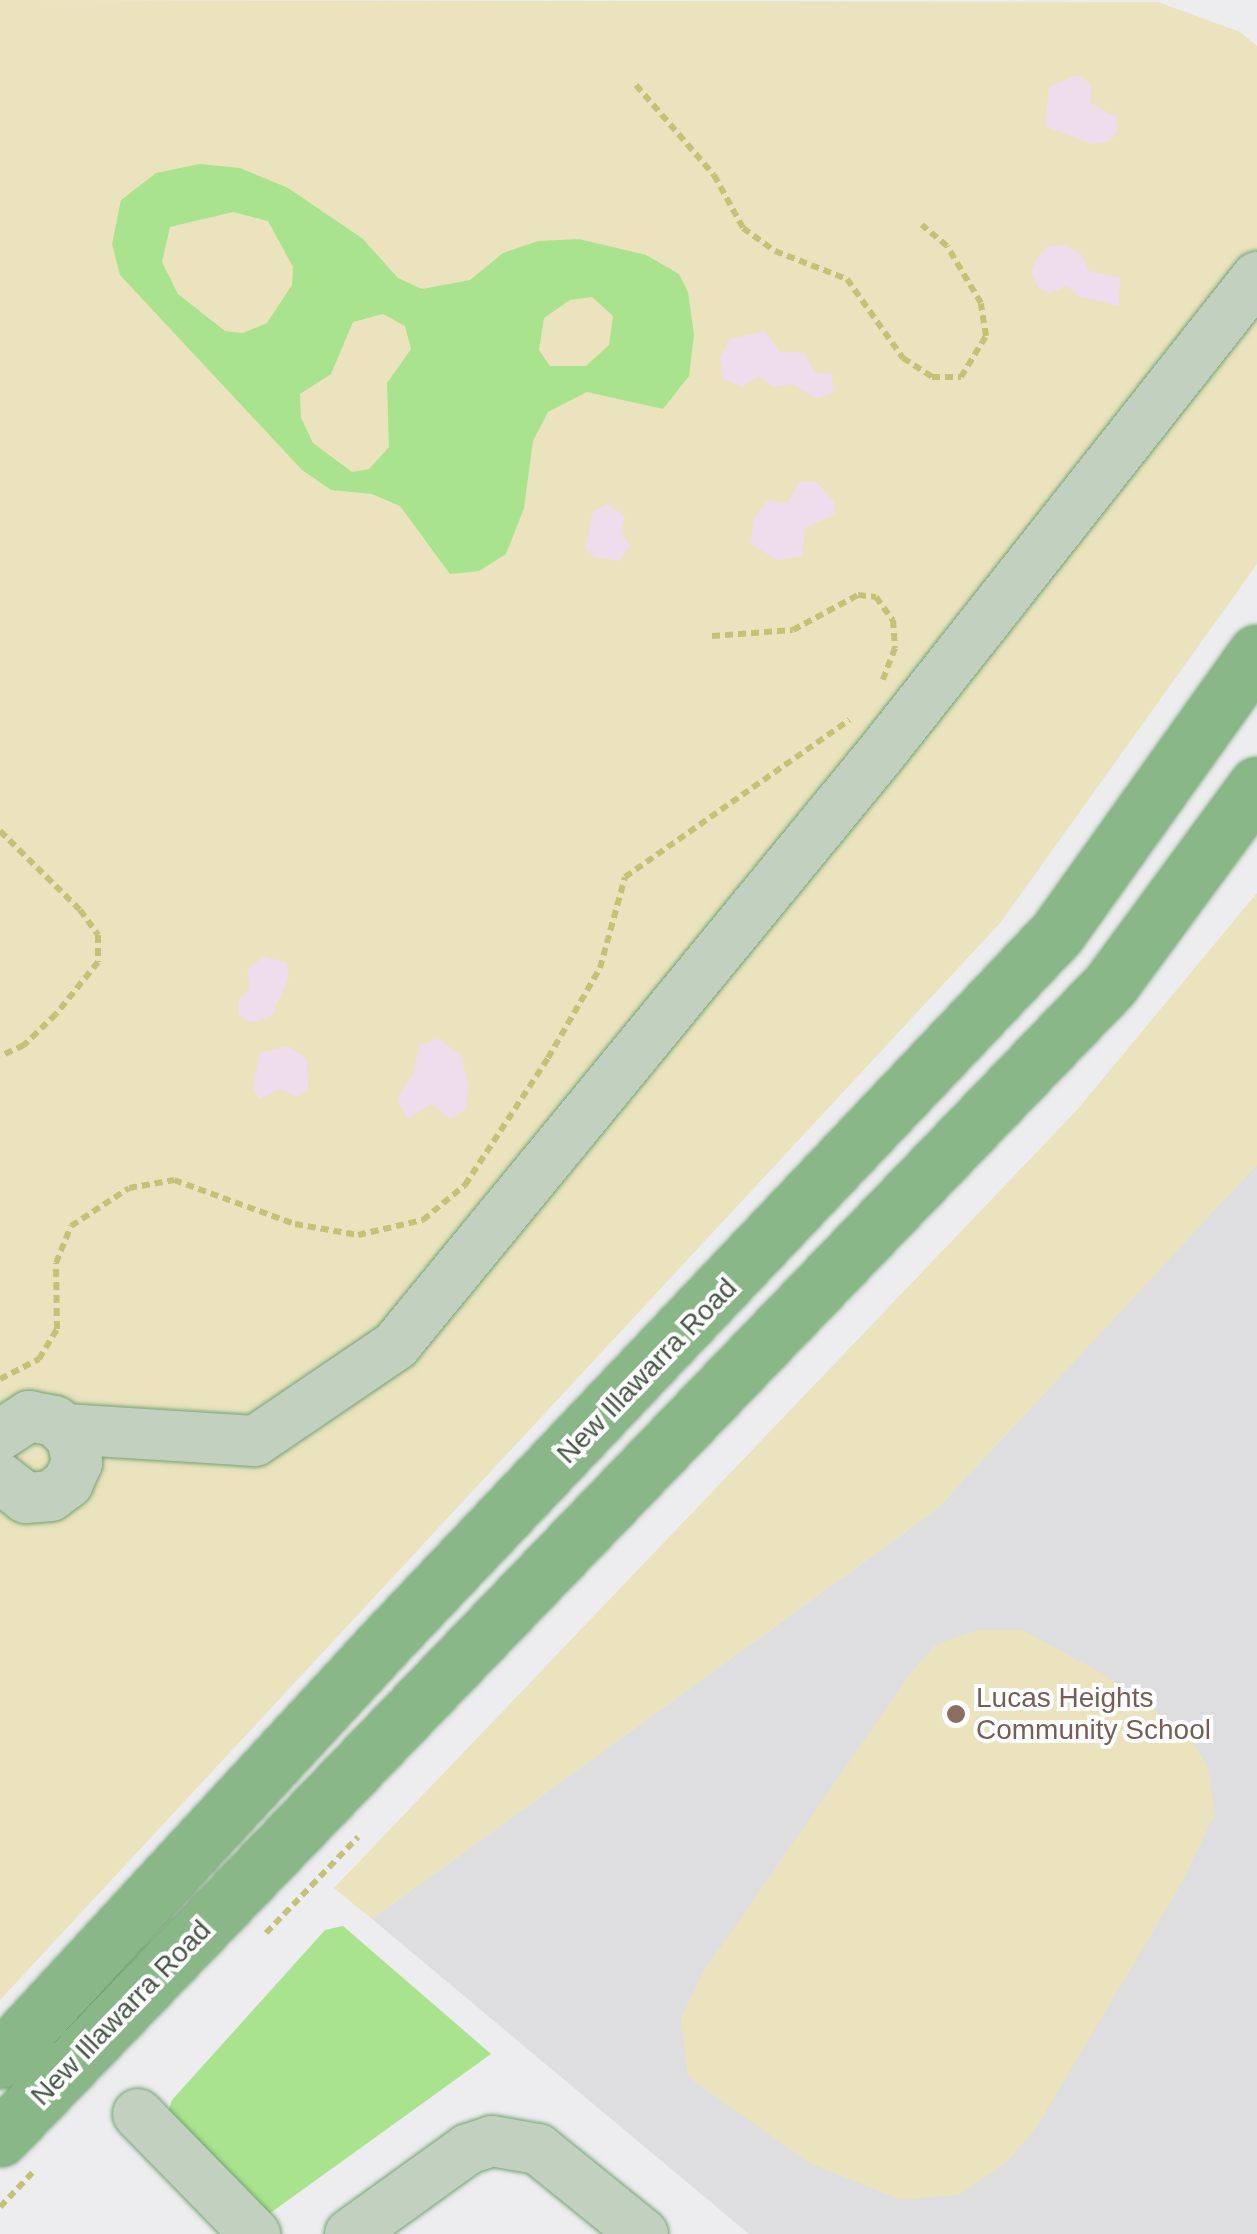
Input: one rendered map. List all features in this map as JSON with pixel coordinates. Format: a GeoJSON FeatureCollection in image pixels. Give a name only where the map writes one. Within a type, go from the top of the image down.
{"type":"FeatureCollection","features":[{"type":"Feature","properties":{"kind":"highway","name":"New Illawarra Road"},"geometry":{"type":"LineString","coordinates":[[0,2060],[387,1640],[1058,933],[1257,653]]}},
{"type":"Feature","properties":{"kind":"highway","name":"New Illawarra Road"},"geometry":{"type":"LineString","coordinates":[[0,2138],[1110,985],[1257,785]]}},
{"type":"Feature","properties":{"kind":"street"},"geometry":{"type":"LineString","coordinates":[[0,1436],[29,1416],[65,1428],[255,1441],[396,1345],[883,751],[1257,277]]}},
{"type":"Feature","properties":{"kind":"street"},"geometry":{"type":"LineString","coordinates":[[5,1495],[51,1496],[68,1483],[76,1450],[65,1428]]}},
{"type":"Feature","properties":{"kind":"street"},"geometry":{"type":"LineString","coordinates":[[138,2114],[254,2234]]}},
{"type":"Feature","properties":{"kind":"street"},"geometry":{"type":"LineString","coordinates":[[350,2234],[468,2149],[516,2141],[556,2160],[643,2234]]}},
{"type":"Feature","properties":{"kind":"path"},"geometry":{"type":"LineString","coordinates":[[636,85],[714,175],[744,228],[775,251],[847,279],[903,358],[932,377],[960,377],[986,336],[981,302],[947,246],[922,225]]}},
{"type":"Feature","properties":{"kind":"path"},"geometry":{"type":"LineString","coordinates":[[712,636],[793,630],[858,595],[876,597],[893,620],[895,648],[880,686]]}},
{"type":"Feature","properties":{"kind":"path"},"geometry":{"type":"LineString","coordinates":[[0,1379],[39,1359],[57,1329],[56,1263],[71,1226],[128,1188],[174,1180],[295,1224],[358,1235],[423,1220],[465,1185],[548,1058],[600,968],[625,877],[854,716]]}},
{"type":"Feature","properties":{"kind":"path"},"geometry":{"type":"LineString","coordinates":[[0,831],[80,910],[98,935],[98,962],[56,1014],[24,1045],[0,1056]]}},
{"type":"Feature","properties":{"kind":"shaded area"},"geometry":{"type":"Polygon","coordinates":[[[0,0],[1158,2],[1240,32],[1257,46],[1257,564],[1001,922],[0,2000],[0,0]]]}},
{"type":"Feature","properties":{"kind":"shaded area"},"geometry":{"type":"Polygon","coordinates":[[[200,164],[240,168],[288,188],[363,239],[398,278],[422,289],[470,280],[503,253],[538,241],[579,239],[646,255],[679,274],[688,292],[694,335],[689,376],[663,409],[587,392],[548,412],[533,441],[524,508],[506,554],[479,571],[450,574],[400,506],[372,494],[331,490],[302,470],[120,275],[112,244],[121,200],[156,173],[200,164]],[[233,212],[170,227],[162,262],[178,294],[225,331],[243,333],[267,323],[292,285],[293,267],[268,221],[233,212]],[[592,297],[570,300],[544,318],[539,350],[550,366],[586,366],[609,345],[613,316],[592,297]],[[383,314],[353,322],[331,374],[300,394],[301,418],[313,443],[352,472],[369,469],[389,447],[387,383],[411,349],[405,326],[383,314]]]}},
{"type":"Feature","properties":{"kind":"shaded area"},"geometry":{"type":"Polygon","coordinates":[[[1257,893],[1257,1165],[937,1509],[372,1919],[334,1888],[1076,1111],[1257,893]]]}},
{"type":"Feature","properties":{"kind":"shaded area","name":"Lucas Heights Community School"},"geometry":{"type":"Polygon","coordinates":[[[1257,1164],[1257,2234],[749,2234],[372,1919],[937,1509],[1257,1164]]]}},
{"type":"Feature","properties":{"kind":"shaded area"},"geometry":{"type":"Polygon","coordinates":[[[977,1630],[1022,1630],[1100,1672],[1188,1734],[1209,1770],[1214,1815],[1184,1879],[1035,2130],[1005,2163],[959,2195],[901,2200],[811,2164],[688,2077],[681,2018],[703,1972],[912,1671],[935,1645],[977,1630]]]}},
{"type":"Feature","properties":{"kind":"shaded area"},"geometry":{"type":"Polygon","coordinates":[[[343,1926],[491,2054],[262,2219],[165,2121],[172,2100],[325,1930],[343,1926]]]}},
{"type":"Feature","properties":{"kind":"sand"},"geometry":{"type":"Polygon","coordinates":[[[1077,75],[1091,84],[1091,103],[1116,117],[1117,132],[1109,142],[1092,144],[1045,126],[1049,87],[1077,75]]]}},
{"type":"Feature","properties":{"kind":"sand"},"geometry":{"type":"Polygon","coordinates":[[[1063,245],[1080,253],[1089,271],[1120,278],[1119,306],[1079,296],[1067,286],[1049,293],[1038,288],[1032,271],[1037,258],[1047,247],[1063,245]]]}},
{"type":"Feature","properties":{"kind":"sand"},"geometry":{"type":"Polygon","coordinates":[[[765,331],[780,352],[803,352],[815,373],[832,374],[833,393],[816,398],[792,384],[773,387],[758,376],[743,386],[723,380],[720,357],[730,339],[765,331]]]}},
{"type":"Feature","properties":{"kind":"sand"},"geometry":{"type":"Polygon","coordinates":[[[801,481],[817,482],[834,502],[835,514],[805,528],[802,556],[777,560],[751,544],[753,520],[768,500],[787,503],[801,481]]]}},
{"type":"Feature","properties":{"kind":"sand"},"geometry":{"type":"Polygon","coordinates":[[[608,504],[625,516],[621,532],[630,546],[619,561],[594,557],[585,548],[593,511],[608,504]]]}},
{"type":"Feature","properties":{"kind":"sand"},"geometry":{"type":"Polygon","coordinates":[[[265,956],[286,963],[289,977],[272,1015],[251,1023],[239,1015],[239,1000],[250,989],[247,969],[265,956]]]}},
{"type":"Feature","properties":{"kind":"sand"},"geometry":{"type":"Polygon","coordinates":[[[438,1038],[461,1056],[469,1086],[465,1109],[450,1119],[432,1104],[407,1119],[397,1099],[414,1072],[419,1046],[438,1038]]]}},
{"type":"Feature","properties":{"kind":"sand"},"geometry":{"type":"Polygon","coordinates":[[[288,1046],[307,1059],[308,1088],[298,1097],[279,1089],[259,1099],[253,1087],[260,1053],[288,1046]]]}},
{"type":"Feature","properties":{"kind":"place","name":"Lucas Heights Community School"},"geometry":{"type":"Point","coordinates":[956,1714]}}]}
